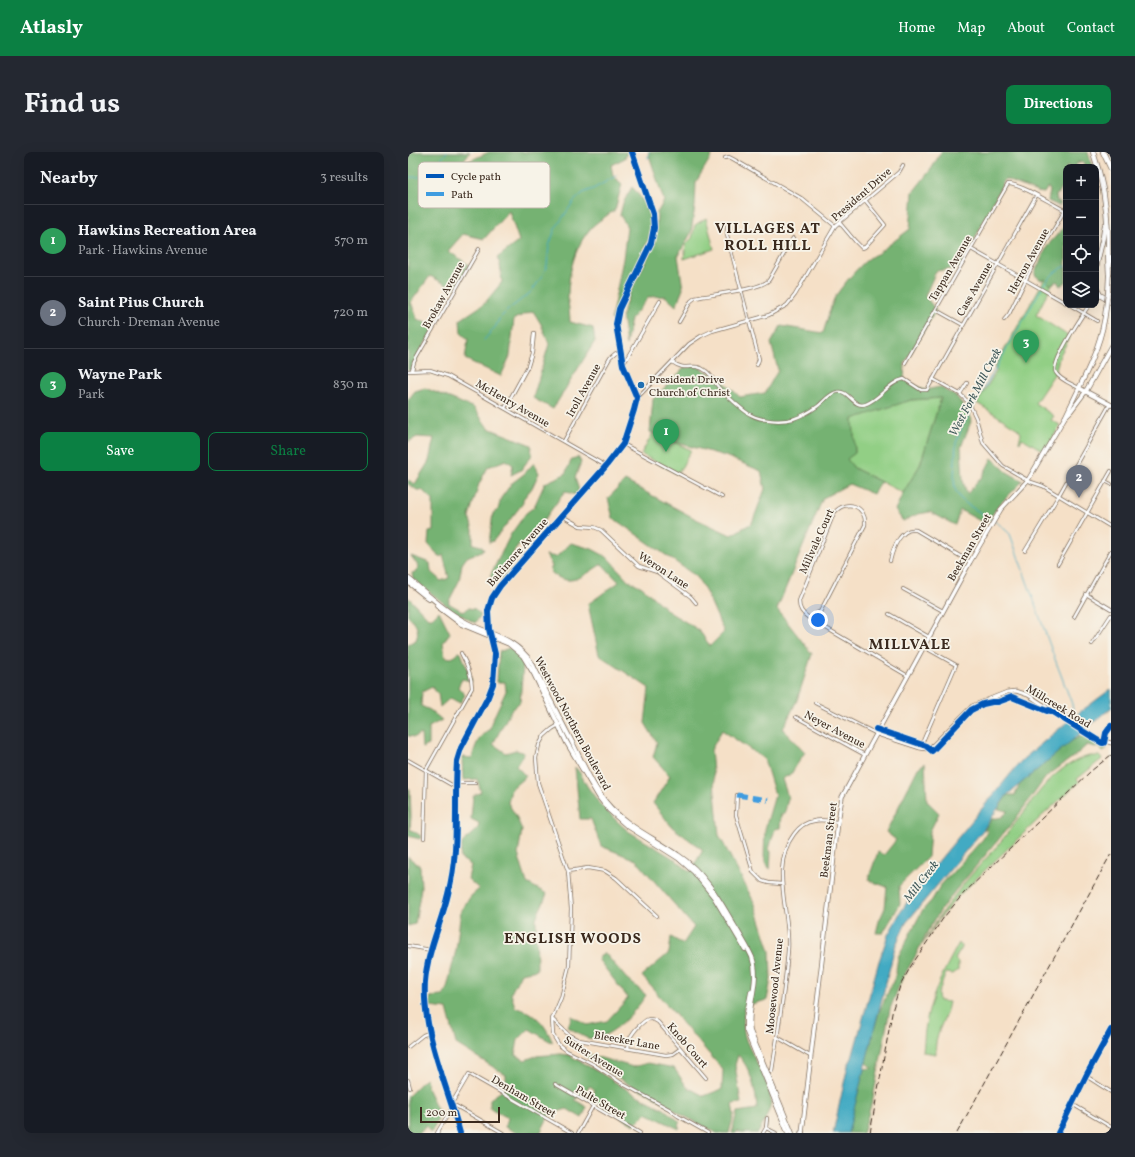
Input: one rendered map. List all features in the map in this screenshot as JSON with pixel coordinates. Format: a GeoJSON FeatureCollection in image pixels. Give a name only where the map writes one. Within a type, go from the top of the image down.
{"type":"FeatureCollection","features":[{"type":"Feature","properties":{"kind":"highway"},"geometry":{"type":"LineString","coordinates":[[1093,152],[1101,178],[1106,211],[1109,274]]}},
{"type":"Feature","properties":{"kind":"highway"},"geometry":{"type":"LineString","coordinates":[[1103,152],[1111,169]]}},
{"type":"Feature","properties":{"kind":"highway"},"geometry":{"type":"LineString","coordinates":[[1099,256],[1104,237],[1106,211]]}},
{"type":"Feature","properties":{"kind":"highway"},"geometry":{"type":"LineString","coordinates":[[1099,293],[1111,302]]}},
{"type":"Feature","properties":{"kind":"main road","name":"Beekman Street"},"geometry":{"type":"LineString","coordinates":[[801,1133],[842,797],[970,562],[1004,506],[1028,480],[1065,417],[1092,361],[1100,339],[1106,308],[1111,257]]}},
{"type":"Feature","properties":{"kind":"main road","name":"Beekman Street"},"geometry":{"type":"LineString","coordinates":[[1065,417],[1086,391],[1111,346]]}},
{"type":"Feature","properties":{"kind":"main road"},"geometry":{"type":"LineString","coordinates":[[1079,388],[1111,404]]}},
{"type":"Feature","properties":{"kind":"main road","name":"Westwood Northern Boulevard"},"geometry":{"type":"LineString","coordinates":[[408,578],[454,616],[509,644],[520,653],[527,661],[592,782],[605,801],[620,817],[633,827],[679,855],[699,873],[716,894],[752,956],[755,974],[749,1019],[751,1038],[777,1094],[792,1133]]}},
{"type":"Feature","properties":{"kind":"main road","name":"Westwood Northern Boulevard"},"geometry":{"type":"LineString","coordinates":[[408,582],[460,624],[490,634]]}},
{"type":"Feature","properties":{"kind":"main road","name":"Westwood Northern Boulevard"},"geometry":{"type":"LineString","coordinates":[[560,724],[588,782],[609,810],[630,828],[678,858],[694,872],[714,897],[745,948],[752,966],[753,979],[746,1018],[746,1030],[788,1133]]}},
{"type":"Feature","properties":{"kind":"main road"},"geometry":{"type":"LineString","coordinates":[[1059,1132],[1086,1076],[1111,1030]]}},
{"type":"Feature","properties":{"kind":"street"},"geometry":{"type":"LineString","coordinates":[[632,152],[653,214],[654,228],[651,242],[618,313],[616,329],[623,365],[637,398]]}},
{"type":"Feature","properties":{"kind":"street"},"geometry":{"type":"LineString","coordinates":[[725,158],[729,157],[733,159],[794,194],[835,226]]}},
{"type":"Feature","properties":{"kind":"street","name":"President Drive"},"geometry":{"type":"LineString","coordinates":[[637,398],[689,344],[701,336],[712,331],[774,314],[787,305],[795,295],[835,226],[899,172],[903,165]]}},
{"type":"Feature","properties":{"kind":"street","name":"Tappan Avenue"},"geometry":{"type":"LineString","coordinates":[[906,363],[1008,184],[1010,183],[1036,196]]}},
{"type":"Feature","properties":{"kind":"street"},"geometry":{"type":"LineString","coordinates":[[1036,196],[1063,209]]}},
{"type":"Feature","properties":{"kind":"street","name":"Cass Avenue"},"geometry":{"type":"LineString","coordinates":[[672,362],[681,367],[697,366],[705,370],[711,375],[721,390],[741,408],[752,416],[768,420],[789,420],[800,416],[812,410],[833,393],[838,391],[843,392],[855,403],[862,405],[869,403],[894,384],[904,379],[921,390],[927,390],[1036,196]]}},
{"type":"Feature","properties":{"kind":"street"},"geometry":{"type":"LineString","coordinates":[[839,222],[854,241],[862,248],[865,247],[885,225],[865,200]]}},
{"type":"Feature","properties":{"kind":"street","name":"Herron Avenue"},"geometry":{"type":"LineString","coordinates":[[1004,320],[1009,314],[1063,214]]}},
{"type":"Feature","properties":{"kind":"street"},"geometry":{"type":"LineString","coordinates":[[727,226],[727,235],[759,359],[757,365]]}},
{"type":"Feature","properties":{"kind":"street"},"geometry":{"type":"LineString","coordinates":[[679,322],[691,301],[695,298],[741,290],[768,282],[793,238]]}},
{"type":"Feature","properties":{"kind":"street","name":"Brokaw Avenue"},"geometry":{"type":"LineString","coordinates":[[410,370],[479,249]]}},
{"type":"Feature","properties":{"kind":"street"},"geometry":{"type":"LineString","coordinates":[[970,249],[1063,301]]}},
{"type":"Feature","properties":{"kind":"street"},"geometry":{"type":"LineString","coordinates":[[623,365],[660,301]]}},
{"type":"Feature","properties":{"kind":"street"},"geometry":{"type":"LineString","coordinates":[[1075,308],[1097,321]]}},
{"type":"Feature","properties":{"kind":"street"},"geometry":{"type":"LineString","coordinates":[[1079,388],[1055,373],[1055,367],[1087,308]]}},
{"type":"Feature","properties":{"kind":"street"},"geometry":{"type":"LineString","coordinates":[[936,310],[963,325]]}},
{"type":"Feature","properties":{"kind":"street"},"geometry":{"type":"LineString","coordinates":[[505,408],[528,366],[532,353],[534,333]]}},
{"type":"Feature","properties":{"kind":"street","name":"Iroll Avenue"},"geometry":{"type":"LineString","coordinates":[[564,441],[610,358],[616,353],[620,353]]}},
{"type":"Feature","properties":{"kind":"street","name":"McHenry Avenue"},"geometry":{"type":"LineString","coordinates":[[410,370],[432,370],[448,376],[606,466]]}},
{"type":"Feature","properties":{"kind":"street"},"geometry":{"type":"LineString","coordinates":[[933,379],[966,399],[976,418],[985,446],[1003,466],[1042,486],[1111,527]]}},
{"type":"Feature","properties":{"kind":"street"},"geometry":{"type":"LineString","coordinates":[[960,394],[967,383]]}},
{"type":"Feature","properties":{"kind":"street","name":"Baltimore Avenue"},"geometry":{"type":"LineString","coordinates":[[460,1133],[452,1103],[429,1033],[425,982],[431,950],[448,894],[456,853],[457,767],[459,755],[477,716],[488,697],[492,684],[495,654],[488,622],[488,610],[494,593],[606,466],[623,444],[637,398]]}},
{"type":"Feature","properties":{"kind":"street"},"geometry":{"type":"LineString","coordinates":[[1025,551],[1059,496],[1111,404]]}},
{"type":"Feature","properties":{"kind":"street"},"geometry":{"type":"LineString","coordinates":[[623,444],[722,497]]}},
{"type":"Feature","properties":{"kind":"street"},"geometry":{"type":"LineString","coordinates":[[1058,564],[1111,471]]}},
{"type":"Feature","properties":{"kind":"street"},"geometry":{"type":"LineString","coordinates":[[1105,481],[1111,484]]}},
{"type":"Feature","properties":{"kind":"street","name":"Millvale Court"},"geometry":{"type":"LineString","coordinates":[[808,618],[799,608],[799,601],[834,513],[843,506],[855,506],[863,513],[865,525],[820,612]]}},
{"type":"Feature","properties":{"kind":"street","name":"Weron Lane"},"geometry":{"type":"LineString","coordinates":[[562,516],[580,526],[594,527],[601,530],[639,566],[657,572],[691,597],[696,603]]}},
{"type":"Feature","properties":{"kind":"street"},"geometry":{"type":"LineString","coordinates":[[890,561],[902,535],[906,531],[916,530],[970,562]]}},
{"type":"Feature","properties":{"kind":"street"},"geometry":{"type":"LineString","coordinates":[[1074,617],[1111,551]]}},
{"type":"Feature","properties":{"kind":"street"},"geometry":{"type":"LineString","coordinates":[[903,588],[943,611]]}},
{"type":"Feature","properties":{"kind":"street"},"geometry":{"type":"LineString","coordinates":[[1086,594],[1111,609]]}},
{"type":"Feature","properties":{"kind":"street"},"geometry":{"type":"LineString","coordinates":[[808,618],[820,612],[821,621],[825,627]]}},
{"type":"Feature","properties":{"kind":"street"},"geometry":{"type":"LineString","coordinates":[[889,614],[929,637]]}},
{"type":"Feature","properties":{"kind":"street"},"geometry":{"type":"LineString","coordinates":[[1092,644],[1111,615]]}},
{"type":"Feature","properties":{"kind":"street"},"geometry":{"type":"LineString","coordinates":[[808,618],[908,676]]}},
{"type":"Feature","properties":{"kind":"street"},"geometry":{"type":"LineString","coordinates":[[480,628],[488,622]]}},
{"type":"Feature","properties":{"kind":"street"},"geometry":{"type":"LineString","coordinates":[[815,703],[877,734],[920,748],[956,665],[924,647]]}},
{"type":"Feature","properties":{"kind":"street"},"geometry":{"type":"LineString","coordinates":[[424,838],[426,770],[472,688],[472,681],[468,666],[461,653]]}},
{"type":"Feature","properties":{"kind":"street","name":"Millcreek Road"},"geometry":{"type":"LineString","coordinates":[[920,748],[926,749],[933,745],[972,706],[1007,692],[1016,691],[1028,694],[1096,738],[1111,743]]}},
{"type":"Feature","properties":{"kind":"street","name":"Neyer Avenue"},"geometry":{"type":"LineString","coordinates":[[796,717],[866,755]]}},
{"type":"Feature","properties":{"kind":"street","name":"Sutter Avenue"},"geometry":{"type":"LineString","coordinates":[[560,724],[552,728],[544,736],[539,745],[536,758],[538,782],[568,871],[571,909],[569,966],[561,998],[552,1019],[552,1031],[556,1042],[562,1049],[593,1064],[622,1084],[664,1106],[678,1116],[708,1133]]}},
{"type":"Feature","properties":{"kind":"street"},"geometry":{"type":"LineString","coordinates":[[408,760],[457,788]]}},
{"type":"Feature","properties":{"kind":"street"},"geometry":{"type":"LineString","coordinates":[[457,783],[475,783]]}},
{"type":"Feature","properties":{"kind":"street"},"geometry":{"type":"LineString","coordinates":[[737,795],[736,815],[753,872],[762,881],[782,884]]}},
{"type":"Feature","properties":{"kind":"street","name":"Moosewood Avenue"},"geometry":{"type":"LineString","coordinates":[[772,1071],[788,948],[782,884],[785,852],[789,841],[797,830],[806,824],[813,821],[838,822]]}},
{"type":"Feature","properties":{"kind":"street"},"geometry":{"type":"LineString","coordinates":[[568,871],[588,868],[604,871],[616,878],[657,916]]}},
{"type":"Feature","properties":{"kind":"street"},"geometry":{"type":"LineString","coordinates":[[408,946],[431,950]]}},
{"type":"Feature","properties":{"kind":"street","name":"Knob Court"},"geometry":{"type":"LineString","coordinates":[[628,1048],[631,1035],[645,1020],[649,1018],[654,1019],[706,1078]]}},
{"type":"Feature","properties":{"kind":"street","name":"Bleecker Lane"},"geometry":{"type":"LineString","coordinates":[[552,1019],[569,1035],[579,1040],[666,1055],[673,1054],[680,1049]]}},
{"type":"Feature","properties":{"kind":"street"},"geometry":{"type":"LineString","coordinates":[[552,1031],[557,1027],[561,1027]]}},
{"type":"Feature","properties":{"kind":"street"},"geometry":{"type":"LineString","coordinates":[[408,1047],[423,1035],[429,1033]]}},
{"type":"Feature","properties":{"kind":"street"},"geometry":{"type":"LineString","coordinates":[[777,1037],[810,1056]]}},
{"type":"Feature","properties":{"kind":"street","name":"Denham Street"},"geometry":{"type":"LineString","coordinates":[[452,1103],[469,1074],[572,1133]]}},
{"type":"Feature","properties":{"kind":"street"},"geometry":{"type":"LineString","coordinates":[[1086,1076],[1111,1092]]}},
{"type":"Feature","properties":{"kind":"street"},"geometry":{"type":"LineString","coordinates":[[408,1080],[410,1088]]}},
{"type":"Feature","properties":{"kind":"street","name":"Pulte Street"},"geometry":{"type":"LineString","coordinates":[[555,1084],[640,1133]]}},
{"type":"Feature","properties":{"kind":"street"},"geometry":{"type":"LineString","coordinates":[[1072,1104],[1111,1127]]}},
{"type":"Feature","properties":{"kind":"street"},"geometry":{"type":"LineString","coordinates":[[437,1133],[450,1111],[456,1106],[504,1133]]}},
{"type":"Feature","properties":{"kind":"street"},"geometry":{"type":"LineString","coordinates":[[578,1133],[593,1106]]}},
{"type":"Feature","properties":{"kind":"street"},"geometry":{"type":"LineString","coordinates":[[763,1133],[766,1128],[767,1118]]}},
{"type":"Feature","properties":{"kind":"street"},"geometry":{"type":"LineString","coordinates":[[766,1128],[776,1133]]}},
{"type":"Feature","properties":{"kind":"green space"},"geometry":{"type":"Polygon","coordinates":[[[408,152],[470,152],[463,161],[467,162],[489,152],[627,152],[625,158],[611,165],[613,176],[622,184],[615,210],[594,225],[588,232],[582,240],[571,268],[568,287],[570,322],[593,328],[595,341],[553,409],[533,398],[549,344],[541,324],[533,311],[514,319],[510,356],[501,376],[465,359],[468,339],[461,333],[460,320],[484,304],[502,282],[500,264],[497,258],[519,241],[509,211],[484,239],[463,234],[448,251],[469,265],[455,289],[430,276],[411,302],[417,319],[435,327],[414,362],[412,370],[408,371],[408,152]]]}},
{"type":"Feature","properties":{"kind":"green space"},"geometry":{"type":"Polygon","coordinates":[[[648,152],[714,152],[696,182],[695,206],[691,233],[678,256],[683,289],[676,306],[665,296],[649,297],[631,319],[626,345],[622,315],[629,294],[655,243],[657,213],[664,201],[648,152]]]}},
{"type":"Feature","properties":{"kind":"green space"},"geometry":{"type":"Polygon","coordinates":[[[941,152],[1088,152],[1091,164],[1078,162],[1077,164],[1063,164],[1063,186],[1056,196],[1057,201],[1061,204],[1059,206],[1048,201],[1050,191],[1048,187],[1044,193],[1037,192],[1005,179],[960,268],[936,271],[925,296],[936,310],[905,363],[904,380],[925,390],[940,387],[957,397],[972,419],[961,447],[963,481],[967,494],[982,477],[992,458],[1007,472],[1023,481],[998,506],[986,524],[960,510],[955,525],[930,512],[918,514],[903,521],[895,510],[903,493],[920,465],[941,398],[911,400],[853,419],[855,453],[847,459],[854,468],[881,482],[873,494],[849,484],[823,498],[777,609],[812,654],[797,700],[783,729],[805,752],[791,774],[782,779],[788,797],[785,812],[781,815],[780,828],[775,829],[769,849],[771,852],[770,869],[764,857],[765,829],[775,795],[764,759],[722,730],[711,750],[719,835],[755,904],[770,951],[771,979],[767,1000],[744,1006],[744,1032],[746,1040],[768,1086],[771,1101],[770,1108],[758,1133],[742,1133],[737,1131],[736,1133],[732,1133],[737,1112],[757,1109],[752,1080],[743,1060],[738,1055],[735,1065],[741,1103],[732,1104],[734,1115],[729,1133],[717,1133],[682,1115],[654,1096],[628,1084],[585,1056],[594,1056],[633,1067],[648,1063],[674,1068],[687,1087],[704,1096],[722,1089],[723,1070],[642,976],[669,953],[671,937],[683,944],[694,927],[636,860],[601,846],[591,819],[580,819],[575,767],[600,804],[618,822],[628,831],[676,860],[690,872],[703,850],[672,827],[653,803],[670,776],[653,757],[657,743],[645,723],[649,688],[599,655],[588,604],[619,582],[602,564],[576,579],[570,580],[557,577],[550,571],[552,566],[546,555],[556,557],[571,543],[592,549],[607,557],[628,580],[642,587],[669,612],[699,630],[710,646],[724,632],[708,596],[697,577],[613,518],[608,498],[625,481],[696,519],[731,535],[752,523],[765,489],[761,471],[725,456],[678,443],[650,432],[653,399],[684,368],[697,366],[723,381],[740,397],[765,393],[778,370],[771,343],[781,326],[823,333],[834,299],[841,288],[866,260],[877,254],[910,229],[913,192],[932,168],[941,152]]]}},
{"type":"Feature","properties":{"kind":"green space"},"geometry":{"type":"Polygon","coordinates":[[[632,187],[642,199],[650,217],[651,224],[649,239],[614,313],[613,321],[611,319],[623,259],[627,227],[620,215],[623,203],[632,187]]]}},
{"type":"Feature","properties":{"kind":"green space"},"geometry":{"type":"Polygon","coordinates":[[[706,218],[714,249],[684,259],[686,244],[692,238],[695,225],[706,218]]]}},
{"type":"Feature","properties":{"kind":"green space"},"geometry":{"type":"Polygon","coordinates":[[[1063,228],[1063,284],[1060,286],[1057,281],[1050,285],[1045,279],[1041,280],[1035,275],[1048,245],[1063,228]]]}},
{"type":"Feature","properties":{"kind":"green space"},"geometry":{"type":"Polygon","coordinates":[[[1048,273],[1056,277],[1036,315],[1070,337],[1060,355],[1055,373],[1035,403],[1054,416],[1051,420],[1060,425],[1045,452],[1022,438],[1020,443],[1021,433],[1018,429],[977,403],[997,370],[994,368],[1048,273]]]}},
{"type":"Feature","properties":{"kind":"green space"},"geometry":{"type":"Polygon","coordinates":[[[425,388],[474,408],[488,428],[531,445],[532,455],[521,470],[511,475],[513,465],[506,460],[488,467],[479,484],[469,516],[473,530],[473,544],[481,546],[484,550],[467,557],[462,564],[459,581],[448,603],[464,612],[468,608],[475,609],[481,615],[475,623],[451,609],[413,579],[412,573],[419,567],[411,556],[430,563],[431,572],[441,581],[449,578],[443,555],[440,557],[428,544],[429,532],[433,531],[433,500],[422,490],[417,490],[408,484],[408,480],[415,484],[429,461],[434,438],[417,437],[408,442],[408,400],[415,391],[425,388]]]}},
{"type":"Feature","properties":{"kind":"green space"},"geometry":{"type":"Polygon","coordinates":[[[941,398],[920,465],[903,493],[854,468],[846,459],[855,453],[853,418],[911,400],[941,398]]]}},
{"type":"Feature","properties":{"kind":"green space"},"geometry":{"type":"Polygon","coordinates":[[[653,433],[691,450],[678,474],[641,454],[653,433]]]}},
{"type":"Feature","properties":{"kind":"green space"},"geometry":{"type":"Polygon","coordinates":[[[578,457],[581,462],[575,478],[579,490],[575,495],[565,491],[531,538],[518,545],[510,558],[509,569],[501,579],[496,580],[490,576],[511,534],[526,513],[534,507],[545,483],[565,474],[572,459],[578,457]]]}},
{"type":"Feature","properties":{"kind":"green space"},"geometry":{"type":"Polygon","coordinates":[[[534,463],[539,473],[532,488],[523,499],[523,503],[502,530],[493,541],[489,543],[493,513],[498,510],[501,498],[512,483],[524,474],[534,463]]]}},
{"type":"Feature","properties":{"kind":"green space"},"geometry":{"type":"Polygon","coordinates":[[[408,597],[428,618],[432,618],[439,611],[450,633],[443,642],[445,657],[452,658],[459,652],[461,653],[472,681],[462,679],[458,687],[465,695],[460,703],[450,698],[440,707],[438,694],[432,687],[422,692],[421,706],[430,710],[442,720],[429,727],[429,745],[422,748],[421,734],[415,737],[408,736],[408,644],[416,640],[418,633],[415,624],[408,616],[408,597]]]}},
{"type":"Feature","properties":{"kind":"green space"},"geometry":{"type":"Polygon","coordinates":[[[509,648],[519,653],[523,666],[520,702],[511,710],[493,744],[506,753],[516,750],[524,753],[516,766],[526,776],[511,789],[508,803],[522,830],[518,854],[527,883],[547,894],[536,918],[537,970],[521,973],[511,993],[515,1007],[529,1013],[539,1020],[543,1024],[553,1043],[529,1029],[518,1040],[515,1055],[525,1060],[536,1056],[561,1054],[569,1055],[631,1092],[664,1109],[680,1122],[679,1129],[646,1113],[634,1125],[591,1099],[595,1090],[590,1086],[575,1100],[587,1107],[582,1118],[567,1109],[550,1114],[540,1133],[517,1133],[505,1127],[508,1118],[490,1108],[490,1099],[506,1088],[506,1075],[456,1044],[447,1009],[430,1007],[430,997],[443,996],[447,988],[456,950],[461,910],[471,896],[479,889],[468,879],[471,865],[460,858],[462,843],[478,828],[479,823],[471,819],[473,796],[481,792],[477,779],[463,780],[462,757],[472,758],[478,741],[486,731],[490,729],[491,723],[506,691],[505,682],[497,682],[499,652],[509,648]]]}},
{"type":"Feature","properties":{"kind":"green space"},"geometry":{"type":"Polygon","coordinates":[[[1086,734],[1106,747],[1106,750],[1103,752],[1100,748],[1087,745],[1046,777],[1009,828],[942,908],[926,934],[902,979],[890,1009],[873,1098],[863,1133],[848,1133],[863,1069],[872,1068],[865,1062],[879,1012],[895,977],[898,957],[922,911],[932,900],[940,886],[983,839],[988,830],[984,830],[992,819],[1002,817],[1008,811],[998,809],[1007,795],[1015,795],[1020,784],[1071,741],[1086,734]]]}},
{"type":"Feature","properties":{"kind":"green space"},"geometry":{"type":"Polygon","coordinates":[[[1089,756],[1099,756],[1102,759],[1077,779],[1079,782],[958,896],[940,918],[922,945],[941,914],[956,894],[995,849],[1044,786],[1068,765],[1089,756]]]}},
{"type":"Feature","properties":{"kind":"green space"},"geometry":{"type":"Polygon","coordinates":[[[925,763],[927,801],[939,813],[930,831],[928,857],[899,886],[900,904],[883,933],[876,933],[879,921],[885,908],[887,887],[868,880],[878,852],[884,855],[896,840],[886,832],[918,768],[925,763]]]}},
{"type":"Feature","properties":{"kind":"green space"},"geometry":{"type":"Polygon","coordinates":[[[408,788],[410,789],[410,829],[421,836],[420,839],[408,836],[408,788]]]}},
{"type":"Feature","properties":{"kind":"green space"},"geometry":{"type":"Polygon","coordinates":[[[408,857],[420,866],[421,888],[415,924],[408,926],[408,857]]]}},
{"type":"Feature","properties":{"kind":"green space"},"geometry":{"type":"Polygon","coordinates":[[[959,943],[962,948],[955,959],[958,962],[958,970],[953,974],[946,973],[938,994],[939,1001],[949,1002],[936,1040],[936,1054],[923,1052],[927,1018],[930,1007],[943,974],[959,943]]]}},
{"type":"Feature","properties":{"kind":"green space"},"geometry":{"type":"Polygon","coordinates":[[[604,952],[626,978],[646,995],[636,1009],[612,1031],[604,1036],[587,1038],[568,1027],[572,1016],[587,1025],[607,1021],[628,998],[598,959],[604,952]]]}},
{"type":"Feature","properties":{"kind":"green space"},"geometry":{"type":"Polygon","coordinates":[[[426,1078],[428,1090],[440,1115],[431,1133],[426,1125],[419,1133],[408,1133],[408,1096],[426,1078]]]}},
{"type":"Feature","properties":{"kind":"water"},"geometry":{"type":"Polygon","coordinates":[[[1111,689],[1111,708],[1007,795],[983,830],[906,923],[895,947],[848,1133],[833,1133],[848,1065],[852,1058],[879,961],[888,935],[900,913],[918,886],[1022,760],[1072,718],[1111,689]]]}},
{"type":"Feature","properties":{"kind":"waterway"},"geometry":{"type":"LineString","coordinates":[[439,162],[447,152]]}},
{"type":"Feature","properties":{"kind":"waterway"},"geometry":{"type":"LineString","coordinates":[[648,158],[649,152]]}},
{"type":"Feature","properties":{"kind":"waterway"},"geometry":{"type":"LineString","coordinates":[[484,340],[496,326],[499,319],[531,292],[541,278],[547,265],[549,246],[555,229],[574,201],[583,193],[616,176]]}},
{"type":"Feature","properties":{"kind":"waterway"},"geometry":{"type":"LineString","coordinates":[[408,177],[418,177]]}},
{"type":"Feature","properties":{"kind":"waterway","name":"West Fork Mill Creek"},"geometry":{"type":"LineString","coordinates":[[1063,268],[1055,272],[1044,284],[962,427],[956,443],[954,478],[955,489],[960,498],[968,505],[999,524],[1010,534],[1072,704],[1074,717]]}},
{"type":"Feature","properties":{"kind":"railway"},"geometry":{"type":"LineString","coordinates":[[870,1133],[893,1008],[900,986],[911,966],[944,917],[964,893],[1091,771],[1111,755]]}},
{"type":"Feature","properties":{"kind":"railway"},"geometry":{"type":"LineString","coordinates":[[957,1133],[1111,854]]}},
{"type":"Feature","properties":{"kind":"marked path"},"geometry":{"type":"LineString","coordinates":[[737,795],[768,800]]}},
{"type":"Feature","properties":{"kind":"cycle path"},"geometry":{"type":"LineString","coordinates":[[460,1133],[436,1058],[427,1020],[425,1001],[425,982],[428,960],[452,877],[456,828],[457,761],[461,748],[488,697],[493,684],[495,654],[489,629],[488,611],[492,598],[500,586],[606,466],[623,444],[634,410],[637,398],[623,365],[616,324],[619,309],[651,243],[654,228],[653,214],[632,152]]}},
{"type":"Feature","properties":{"kind":"cycle path"},"geometry":{"type":"LineString","coordinates":[[876,729],[926,746],[932,751],[971,710],[983,704],[998,702],[1012,697],[1047,711],[1049,710],[1102,743],[1104,743],[1106,733],[1111,726]]}},
{"type":"Feature","properties":{"kind":"cycle path"},"geometry":{"type":"LineString","coordinates":[[1058,1133],[1111,1030]]}},
{"type":"Feature","properties":{"kind":"place","name":"Wayne Park"},"geometry":{"type":"Point","coordinates":[1026,363]}},
{"type":"Feature","properties":{"kind":"place","name":"President Drive Church of Christ"},"geometry":{"type":"Point","coordinates":[641,385]}},
{"type":"Feature","properties":{"kind":"place","name":"Hawkins Recreation Area"},"geometry":{"type":"Point","coordinates":[666,452]}},
{"type":"Feature","properties":{"kind":"place","name":"Saint Pius Church"},"geometry":{"type":"Point","coordinates":[1079,498]}},
{"type":"Feature","properties":{"kind":"district","name":"VILLAGES AT ROLL HILL"},"geometry":{"type":"Point","coordinates":[768,236]}},
{"type":"Feature","properties":{"kind":"district","name":"MILLVALE"},"geometry":{"type":"Point","coordinates":[910,644]}},
{"type":"Feature","properties":{"kind":"district","name":"ENGLISH WOODS"},"geometry":{"type":"Point","coordinates":[573,938]}},
{"type":"Feature","properties":{"kind":"water label","name":"Mill Creek"},"geometry":{"type":"Point","coordinates":[921,881]}}]}
